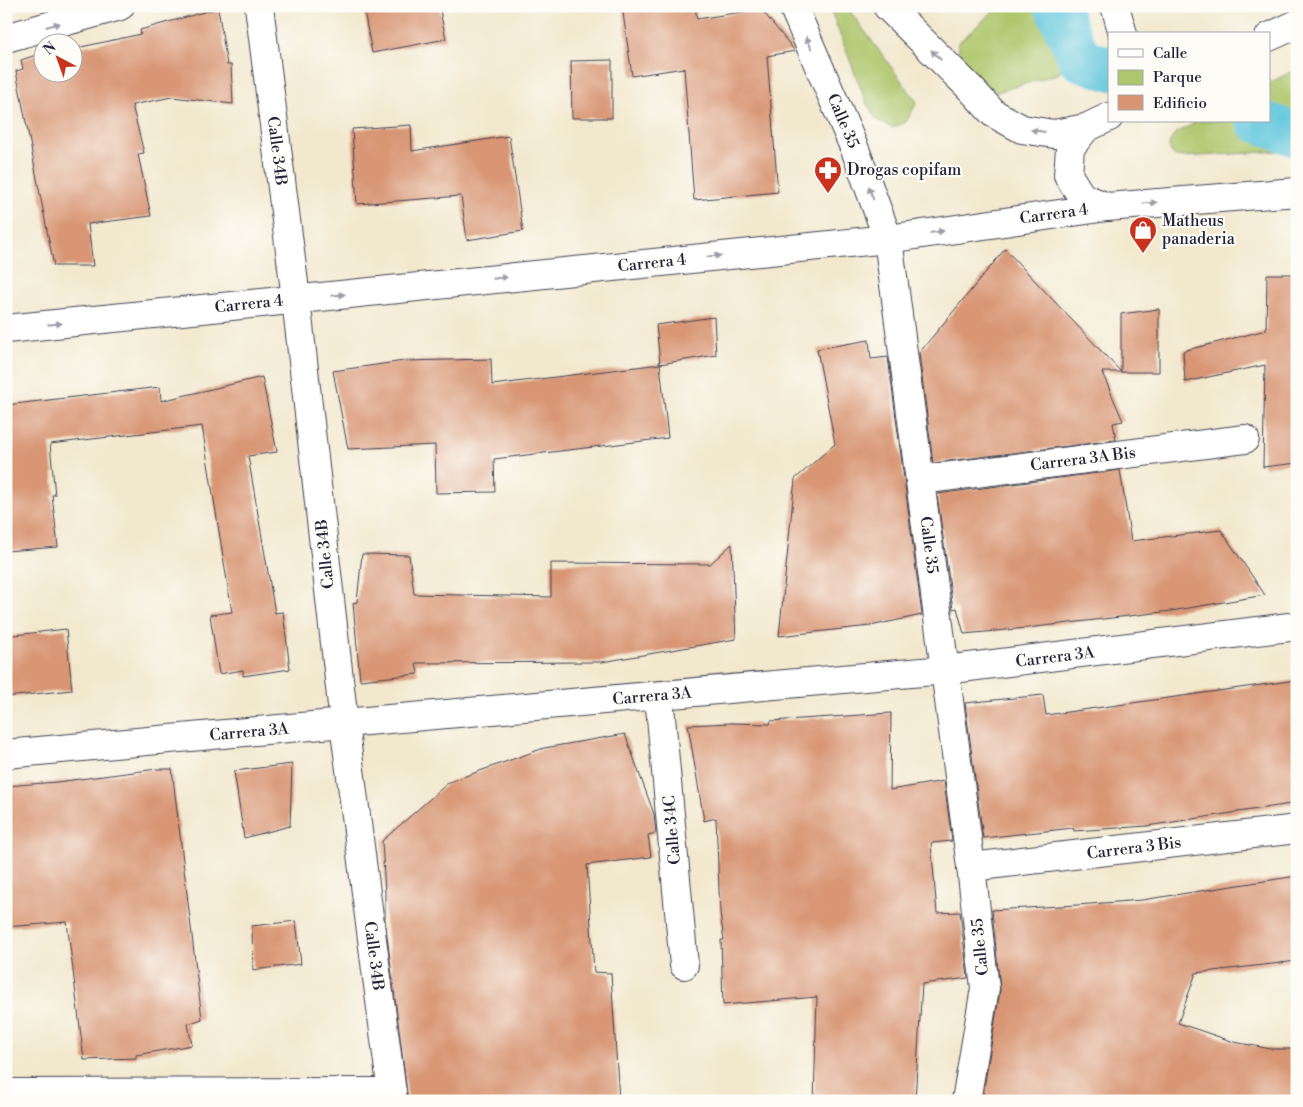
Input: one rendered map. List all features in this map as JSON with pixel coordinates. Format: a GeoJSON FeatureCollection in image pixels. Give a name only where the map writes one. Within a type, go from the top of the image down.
{"type":"FeatureCollection","features":[{"type":"Feature","properties":{"kind":"street"},"geometry":{"type":"LineString","coordinates":[[6,38],[120,6]]}},
{"type":"Feature","properties":{"kind":"street","name":"Calle 34B"},"geometry":{"type":"LineString","coordinates":[[259,6],[296,299],[344,723],[393,1096]]}},
{"type":"Feature","properties":{"kind":"street","name":"Calle 35"},"geometry":{"type":"LineString","coordinates":[[793,6],[856,152],[888,239],[971,867],[984,988],[966,1101]]}},
{"type":"Feature","properties":{"kind":"street"},"geometry":{"type":"LineString","coordinates":[[887,6],[993,113],[1022,129],[1054,134],[1098,122]]}},
{"type":"Feature","properties":{"kind":"street"},"geometry":{"type":"LineString","coordinates":[[1115,6],[1122,32]]}},
{"type":"Feature","properties":{"kind":"street"},"geometry":{"type":"LineString","coordinates":[[1098,122],[1070,148],[1068,175],[1082,197],[1107,207]]}},
{"type":"Feature","properties":{"kind":"street","name":"Carrera 4"},"geometry":{"type":"LineString","coordinates":[[6,329],[888,239],[1107,207],[1297,192]]}},
{"type":"Feature","properties":{"kind":"street","name":"Carrera 3A Bis"},"geometry":{"type":"LineString","coordinates":[[920,480],[1245,439]]}},
{"type":"Feature","properties":{"kind":"street","name":"Carrera 3A"},"geometry":{"type":"LineString","coordinates":[[6,754],[945,670],[1297,626]]}},
{"type":"Feature","properties":{"kind":"street","name":"Calle 34C"},"geometry":{"type":"LineString","coordinates":[[659,696],[684,965]]}},
{"type":"Feature","properties":{"kind":"street","name":"Carrera 3 Bis"},"geometry":{"type":"LineString","coordinates":[[971,867],[1297,829]]}},
{"type":"Feature","properties":{"kind":"street"},"geometry":{"type":"LineString","coordinates":[[6,1093],[393,1096]]}},
{"type":"Feature","properties":{"kind":"green space"},"geometry":{"type":"Polygon","coordinates":[[[829,6],[846,6],[917,102],[906,122],[892,128],[876,119],[866,102],[829,6]]]}},
{"type":"Feature","properties":{"kind":"green space"},"geometry":{"type":"Polygon","coordinates":[[[999,6],[1059,6],[1059,13],[1085,50],[1058,74],[997,92],[970,75],[957,44],[999,6]]]}},
{"type":"Feature","properties":{"kind":"green space"},"geometry":{"type":"Polygon","coordinates":[[[1297,69],[1297,150],[1184,157],[1176,156],[1171,152],[1169,147],[1170,141],[1175,134],[1196,122],[1270,122],[1270,82],[1297,69]]]}},
{"type":"Feature","properties":{"kind":"building"},"geometry":{"type":"Polygon","coordinates":[[[363,6],[439,6],[446,39],[372,53],[363,6]]]}},
{"type":"Feature","properties":{"kind":"building"},"geometry":{"type":"Polygon","coordinates":[[[622,6],[695,6],[697,19],[761,9],[795,51],[767,56],[778,192],[694,200],[684,68],[632,76],[622,6]]]}},
{"type":"Feature","properties":{"kind":"building"},"geometry":{"type":"Polygon","coordinates":[[[218,8],[227,65],[231,65],[233,104],[172,97],[132,105],[144,153],[138,154],[151,216],[88,224],[93,266],[54,266],[16,71],[23,69],[21,60],[32,56],[32,82],[82,82],[82,47],[141,34],[140,30],[218,8]]]}},
{"type":"Feature","properties":{"kind":"building"},"geometry":{"type":"Polygon","coordinates":[[[612,60],[612,118],[572,118],[571,61],[612,60]]]}},
{"type":"Feature","properties":{"kind":"building"},"geometry":{"type":"Polygon","coordinates":[[[411,125],[412,151],[509,136],[523,231],[467,240],[461,196],[357,204],[352,129],[411,125]]]}},
{"type":"Feature","properties":{"kind":"building"},"geometry":{"type":"Polygon","coordinates":[[[1005,249],[1121,372],[1102,372],[1123,421],[1113,423],[1116,440],[933,463],[919,353],[1005,249]]]}},
{"type":"Feature","properties":{"kind":"building"},"geometry":{"type":"Polygon","coordinates":[[[1267,274],[1297,274],[1297,463],[1263,467],[1265,365],[1185,382],[1183,351],[1266,330],[1267,274]]]}},
{"type":"Feature","properties":{"kind":"building"},"geometry":{"type":"Polygon","coordinates":[[[1159,309],[1159,372],[1121,372],[1121,314],[1159,309]]]}},
{"type":"Feature","properties":{"kind":"building"},"geometry":{"type":"Polygon","coordinates":[[[714,317],[716,355],[660,364],[656,325],[714,317]]]}},
{"type":"Feature","properties":{"kind":"building"},"geometry":{"type":"Polygon","coordinates":[[[869,340],[871,359],[888,357],[922,615],[870,626],[779,636],[795,479],[835,444],[817,349],[869,340]]]}},
{"type":"Feature","properties":{"kind":"building"},"geometry":{"type":"Polygon","coordinates":[[[491,359],[492,385],[660,364],[668,438],[494,459],[495,492],[436,493],[435,445],[348,449],[333,371],[404,361],[491,359]]]}},
{"type":"Feature","properties":{"kind":"building"},"geometry":{"type":"Polygon","coordinates":[[[262,377],[277,452],[248,456],[275,613],[283,612],[290,669],[243,676],[243,670],[219,674],[210,615],[232,612],[202,426],[50,444],[55,495],[52,495],[58,547],[6,551],[6,405],[160,387],[161,401],[262,377]]]}},
{"type":"Feature","properties":{"kind":"building"},"geometry":{"type":"Polygon","coordinates":[[[1120,470],[1131,541],[1221,530],[1265,595],[1171,611],[964,634],[957,608],[953,609],[937,494],[1120,470]]]}},
{"type":"Feature","properties":{"kind":"building"},"geometry":{"type":"Polygon","coordinates":[[[732,544],[736,639],[602,662],[416,663],[418,674],[360,680],[353,603],[357,602],[362,554],[409,555],[414,594],[551,597],[551,563],[710,564],[732,544]]]}},
{"type":"Feature","properties":{"kind":"building"},"geometry":{"type":"Polygon","coordinates":[[[66,629],[72,690],[6,697],[6,636],[66,629]]]}},
{"type":"Feature","properties":{"kind":"building"},"geometry":{"type":"Polygon","coordinates":[[[1297,680],[1297,803],[1147,826],[1074,831],[1073,828],[983,838],[965,703],[1043,695],[1046,715],[1297,680]]]}},
{"type":"Feature","properties":{"kind":"building"},"geometry":{"type":"Polygon","coordinates":[[[891,713],[890,790],[944,781],[952,841],[931,843],[937,913],[960,912],[968,978],[922,984],[915,1101],[814,1101],[817,997],[723,1005],[721,940],[724,940],[720,913],[716,818],[704,821],[688,725],[770,724],[771,721],[891,713]]]}},
{"type":"Feature","properties":{"kind":"building"},"geometry":{"type":"Polygon","coordinates":[[[625,734],[654,814],[656,833],[648,835],[651,857],[587,865],[594,972],[611,973],[619,1101],[408,1101],[385,920],[382,841],[449,782],[544,748],[625,734]]]}},
{"type":"Feature","properties":{"kind":"building"},"geometry":{"type":"Polygon","coordinates":[[[292,764],[290,826],[244,838],[234,771],[292,764]]]}},
{"type":"Feature","properties":{"kind":"building"},"geometry":{"type":"Polygon","coordinates":[[[157,769],[172,769],[202,1019],[188,1024],[192,1045],[136,1055],[136,1058],[84,1060],[67,922],[6,927],[6,786],[57,782],[157,769]]]}},
{"type":"Feature","properties":{"kind":"building"},"geometry":{"type":"Polygon","coordinates":[[[1297,876],[1297,961],[1196,973],[1178,1023],[1234,1042],[1271,1049],[1297,1049],[1297,1101],[982,1101],[1000,990],[992,910],[1142,900],[1297,876]]]}},
{"type":"Feature","properties":{"kind":"building"},"geometry":{"type":"Polygon","coordinates":[[[296,921],[301,964],[253,970],[252,926],[296,921]]]}},
{"type":"Feature","properties":{"kind":"waterway"},"geometry":{"type":"LineString","coordinates":[[1056,6],[1080,59],[1108,69]]}},
{"type":"Feature","properties":{"kind":"waterway"},"geometry":{"type":"LineString","coordinates":[[1261,122],[1297,135]]}},
{"type":"Feature","properties":{"kind":"place","name":"Drogas copifam"},"geometry":{"type":"Point","coordinates":[828,194]}},
{"type":"Feature","properties":{"kind":"place","name":"Matheus panaderia"},"geometry":{"type":"Point","coordinates":[1143,254]}}]}
